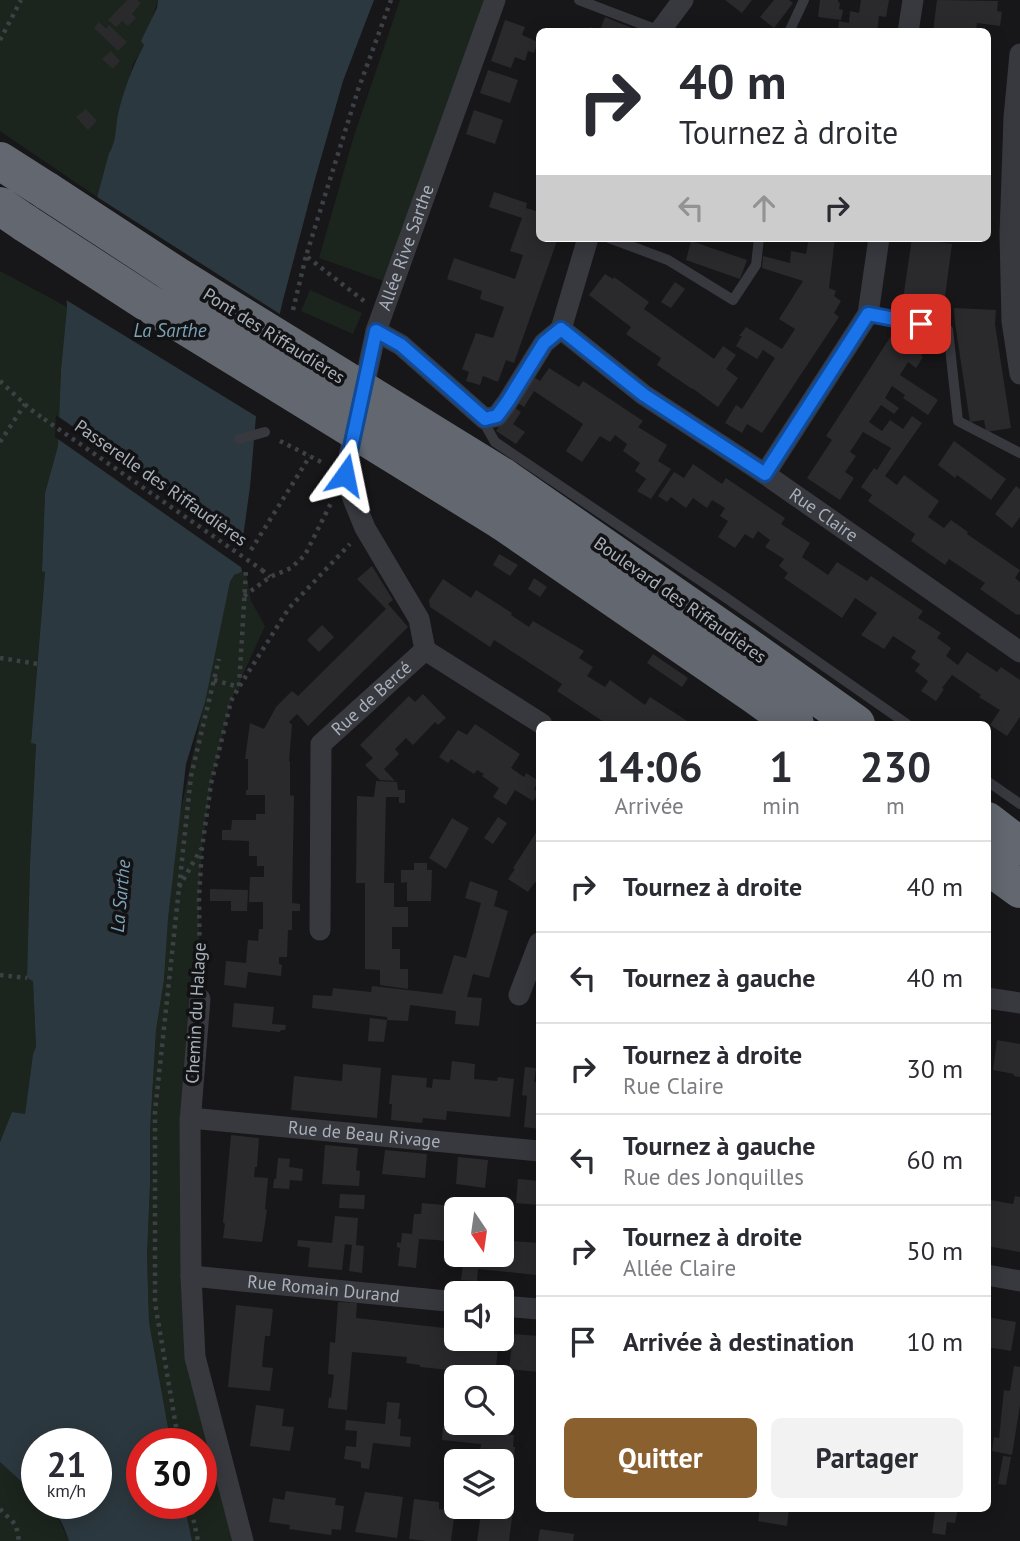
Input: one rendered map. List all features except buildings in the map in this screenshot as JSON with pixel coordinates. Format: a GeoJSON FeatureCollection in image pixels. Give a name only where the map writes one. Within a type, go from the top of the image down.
{"type":"FeatureCollection","features":[{"type":"Feature","properties":{"kind":"highway","name":"Pont des Riffaudières"},"geometry":{"type":"LineString","coordinates":[[17,169],[177,276],[503,477]]}},
{"type":"Feature","properties":{"kind":"highway","name":"Boulevard des Riffaudières"},"geometry":{"type":"LineString","coordinates":[[8,212],[145,301],[502,521],[791,721]]}},
{"type":"Feature","properties":{"kind":"highway","name":"Boulevard des Riffaudières"},"geometry":{"type":"LineString","coordinates":[[503,477],[852,721]]}},
{"type":"Feature","properties":{"kind":"highway"},"geometry":{"type":"LineString","coordinates":[[991,824],[1020,846]]}},
{"type":"Feature","properties":{"kind":"highway"},"geometry":{"type":"LineString","coordinates":[[991,868],[1020,889]]}},
{"type":"Feature","properties":{"kind":"street","name":"Allée Rive Sarthe"},"geometry":{"type":"LineString","coordinates":[[345,475],[376,331],[495,0]]}},
{"type":"Feature","properties":{"kind":"street"},"geometry":{"type":"LineString","coordinates":[[661,28],[682,0]]}},
{"type":"Feature","properties":{"kind":"street"},"geometry":{"type":"LineString","coordinates":[[909,28],[913,0]]}},
{"type":"Feature","properties":{"kind":"street"},"geometry":{"type":"LineString","coordinates":[[1020,54],[1014,117],[1010,234],[1012,321],[1020,374]]}},
{"type":"Feature","properties":{"kind":"street"},"geometry":{"type":"LineString","coordinates":[[376,331],[401,345],[485,419],[497,416],[544,343],[561,329],[587,242]]}},
{"type":"Feature","properties":{"kind":"street"},"geometry":{"type":"LineString","coordinates":[[765,474],[868,314],[878,242]]}},
{"type":"Feature","properties":{"kind":"street","name":"Rue Claire"},"geometry":{"type":"LineString","coordinates":[[561,329],[644,395],[765,474],[1020,652]]}},
{"type":"Feature","properties":{"kind":"street"},"geometry":{"type":"LineString","coordinates":[[345,475],[365,528],[419,620],[425,650]]}},
{"type":"Feature","properties":{"kind":"street","name":"Rue de Bercé"},"geometry":{"type":"LineString","coordinates":[[320,930],[321,744],[425,650],[537,721]]}},
{"type":"Feature","properties":{"kind":"street"},"geometry":{"type":"LineString","coordinates":[[519,995],[536,951]]}},
{"type":"Feature","properties":{"kind":"street","name":"Chemin du Halage"},"geometry":{"type":"LineString","coordinates":[[200,999],[190,1118],[191,1276],[195,1357],[243,1541]]}},
{"type":"Feature","properties":{"kind":"street"},"geometry":{"type":"LineString","coordinates":[[991,999],[1020,1003]]}},
{"type":"Feature","properties":{"kind":"street","name":"Rue de Beau Rivage"},"geometry":{"type":"LineString","coordinates":[[190,1118],[536,1151]]}},
{"type":"Feature","properties":{"kind":"street","name":"Rue Romain Durand"},"geometry":{"type":"LineString","coordinates":[[191,1276],[444,1300]]}},
{"type":"Feature","properties":{"kind":"street"},"geometry":{"type":"LineString","coordinates":[[991,1276],[1020,1281]]}},
{"type":"Feature","properties":{"kind":"street"},"geometry":{"type":"LineString","coordinates":[[514,1307],[536,1309]]}},
{"type":"Feature","properties":{"kind":"lane"},"geometry":{"type":"LineString","coordinates":[[579,0],[651,28]]}},
{"type":"Feature","properties":{"kind":"lane"},"geometry":{"type":"LineString","coordinates":[[791,28],[804,0]]}},
{"type":"Feature","properties":{"kind":"lane"},"geometry":{"type":"LineString","coordinates":[[620,242],[668,260],[733,300],[756,265],[759,242]]}},
{"type":"Feature","properties":{"kind":"lane"},"geometry":{"type":"LineString","coordinates":[[868,314],[948,330],[958,421],[1020,453]]}},
{"type":"Feature","properties":{"kind":"lane"},"geometry":{"type":"LineString","coordinates":[[485,419],[495,442],[903,721]]}},
{"type":"Feature","properties":{"kind":"lane"},"geometry":{"type":"LineString","coordinates":[[239,439],[265,432]]}},
{"type":"Feature","properties":{"kind":"lane"},"geometry":{"type":"LineString","coordinates":[[991,784],[1020,804]]}},
{"type":"Feature","properties":{"kind":"path"},"geometry":{"type":"LineString","coordinates":[[0,40],[22,0]]}},
{"type":"Feature","properties":{"kind":"path"},"geometry":{"type":"LineString","coordinates":[[290,321],[306,256],[358,90],[391,0]]}},
{"type":"Feature","properties":{"kind":"path"},"geometry":{"type":"LineString","coordinates":[[306,256],[364,301],[376,331]]}},
{"type":"Feature","properties":{"kind":"path","name":"Passerelle des Riffaudières"},"geometry":{"type":"LineString","coordinates":[[0,381],[44,419],[270,577]]}},
{"type":"Feature","properties":{"kind":"path"},"geometry":{"type":"LineString","coordinates":[[0,442],[25,404]]}},
{"type":"Feature","properties":{"kind":"path"},"geometry":{"type":"LineString","coordinates":[[251,550],[310,456],[265,432]]}},
{"type":"Feature","properties":{"kind":"path"},"geometry":{"type":"LineString","coordinates":[[244,596],[270,577],[291,568],[306,555],[345,475]]}},
{"type":"Feature","properties":{"kind":"path","name":"Chemin du Halage"},"geometry":{"type":"LineString","coordinates":[[200,999],[199,897],[202,848],[211,784],[232,701],[289,608],[365,528]]}},
{"type":"Feature","properties":{"kind":"path"},"geometry":{"type":"LineString","coordinates":[[214,680],[239,687],[246,571]]}},
{"type":"Feature","properties":{"kind":"path"},"geometry":{"type":"LineString","coordinates":[[0,659],[38,664]]}},
{"type":"Feature","properties":{"kind":"path"},"geometry":{"type":"LineString","coordinates":[[178,889],[202,848]]}},
{"type":"Feature","properties":{"kind":"path"},"geometry":{"type":"LineString","coordinates":[[0,975],[27,978]]}},
{"type":"Feature","properties":{"kind":"path"},"geometry":{"type":"LineString","coordinates":[[0,1509],[16,1525],[19,1541]]}},
{"type":"Feature","properties":{"kind":"path"},"geometry":{"type":"LineString","coordinates":[[193,1519],[198,1541]]}},
{"type":"Feature","properties":{"kind":"shaded area"},"geometry":{"type":"Polygon","coordinates":[[[0,0],[158,0],[144,45],[133,64],[118,116],[114,145],[109,153],[97,197],[0,131],[0,0]]]}},
{"type":"Feature","properties":{"kind":"shaded area"},"geometry":{"type":"Polygon","coordinates":[[[400,0],[484,0],[384,281],[319,258],[353,139],[400,0]]]}},
{"type":"Feature","properties":{"kind":"shaded area"},"geometry":{"type":"Polygon","coordinates":[[[0,271],[67,307],[58,446],[45,493],[42,570],[45,571],[31,742],[36,743],[27,978],[33,980],[36,1047],[25,1114],[12,1112],[0,1142],[0,271]]]}},
{"type":"Feature","properties":{"kind":"shaded area"},"geometry":{"type":"Polygon","coordinates":[[[310,290],[362,313],[353,334],[301,311],[310,290]]]}},
{"type":"Feature","properties":{"kind":"shaded area"},"geometry":{"type":"Polygon","coordinates":[[[246,572],[251,601],[265,626],[231,701],[211,784],[202,848],[199,897],[195,1357],[214,1428],[168,1428],[149,1322],[147,1255],[156,1030],[164,980],[180,814],[230,582],[234,575],[246,572]]]}},
{"type":"Feature","properties":{"kind":"shaded area"},"geometry":{"type":"Polygon","coordinates":[[[217,1441],[243,1541],[192,1541],[187,1519],[217,1519],[217,1441]]]}},
{"type":"Feature","properties":{"kind":"shaded area"},"geometry":{"type":"Polygon","coordinates":[[[0,1462],[21,1481],[21,1519],[58,1519],[69,1541],[0,1541],[0,1462]]]}},
{"type":"Feature","properties":{"kind":"water","name":"La Sarthe"},"geometry":{"type":"Polygon","coordinates":[[[158,0],[374,0],[343,81],[283,300],[256,416],[240,559],[242,572],[234,575],[230,582],[205,702],[186,764],[168,919],[164,980],[156,1030],[150,1131],[147,1255],[149,1322],[168,1428],[126,1428],[126,1519],[187,1519],[192,1541],[69,1541],[59,1519],[112,1519],[112,1428],[21,1428],[21,1481],[0,1462],[0,1142],[12,1112],[25,1114],[36,1047],[33,981],[27,978],[36,744],[31,743],[45,572],[42,571],[45,493],[58,446],[66,291],[102,248],[86,238],[113,144],[123,96],[144,45],[141,41],[157,8],[158,0]]]}},
{"type":"Feature","properties":{"kind":"pier"},"geometry":{"type":"Polygon","coordinates":[[[94,195],[283,316],[259,418],[63,298],[63,289],[97,249],[82,238],[94,195]]]}},
{"type":"Feature","properties":{"kind":"pier"},"geometry":{"type":"Polygon","coordinates":[[[56,415],[245,546],[245,570],[55,437],[56,415]]]}},
{"type":"Feature","properties":{"kind":"route"},"geometry":{"type":"LineString","coordinates":[[345,475],[376,331],[401,345],[485,419],[497,416],[544,343],[561,329],[644,395],[765,474],[868,314],[921,324]]}}]}
